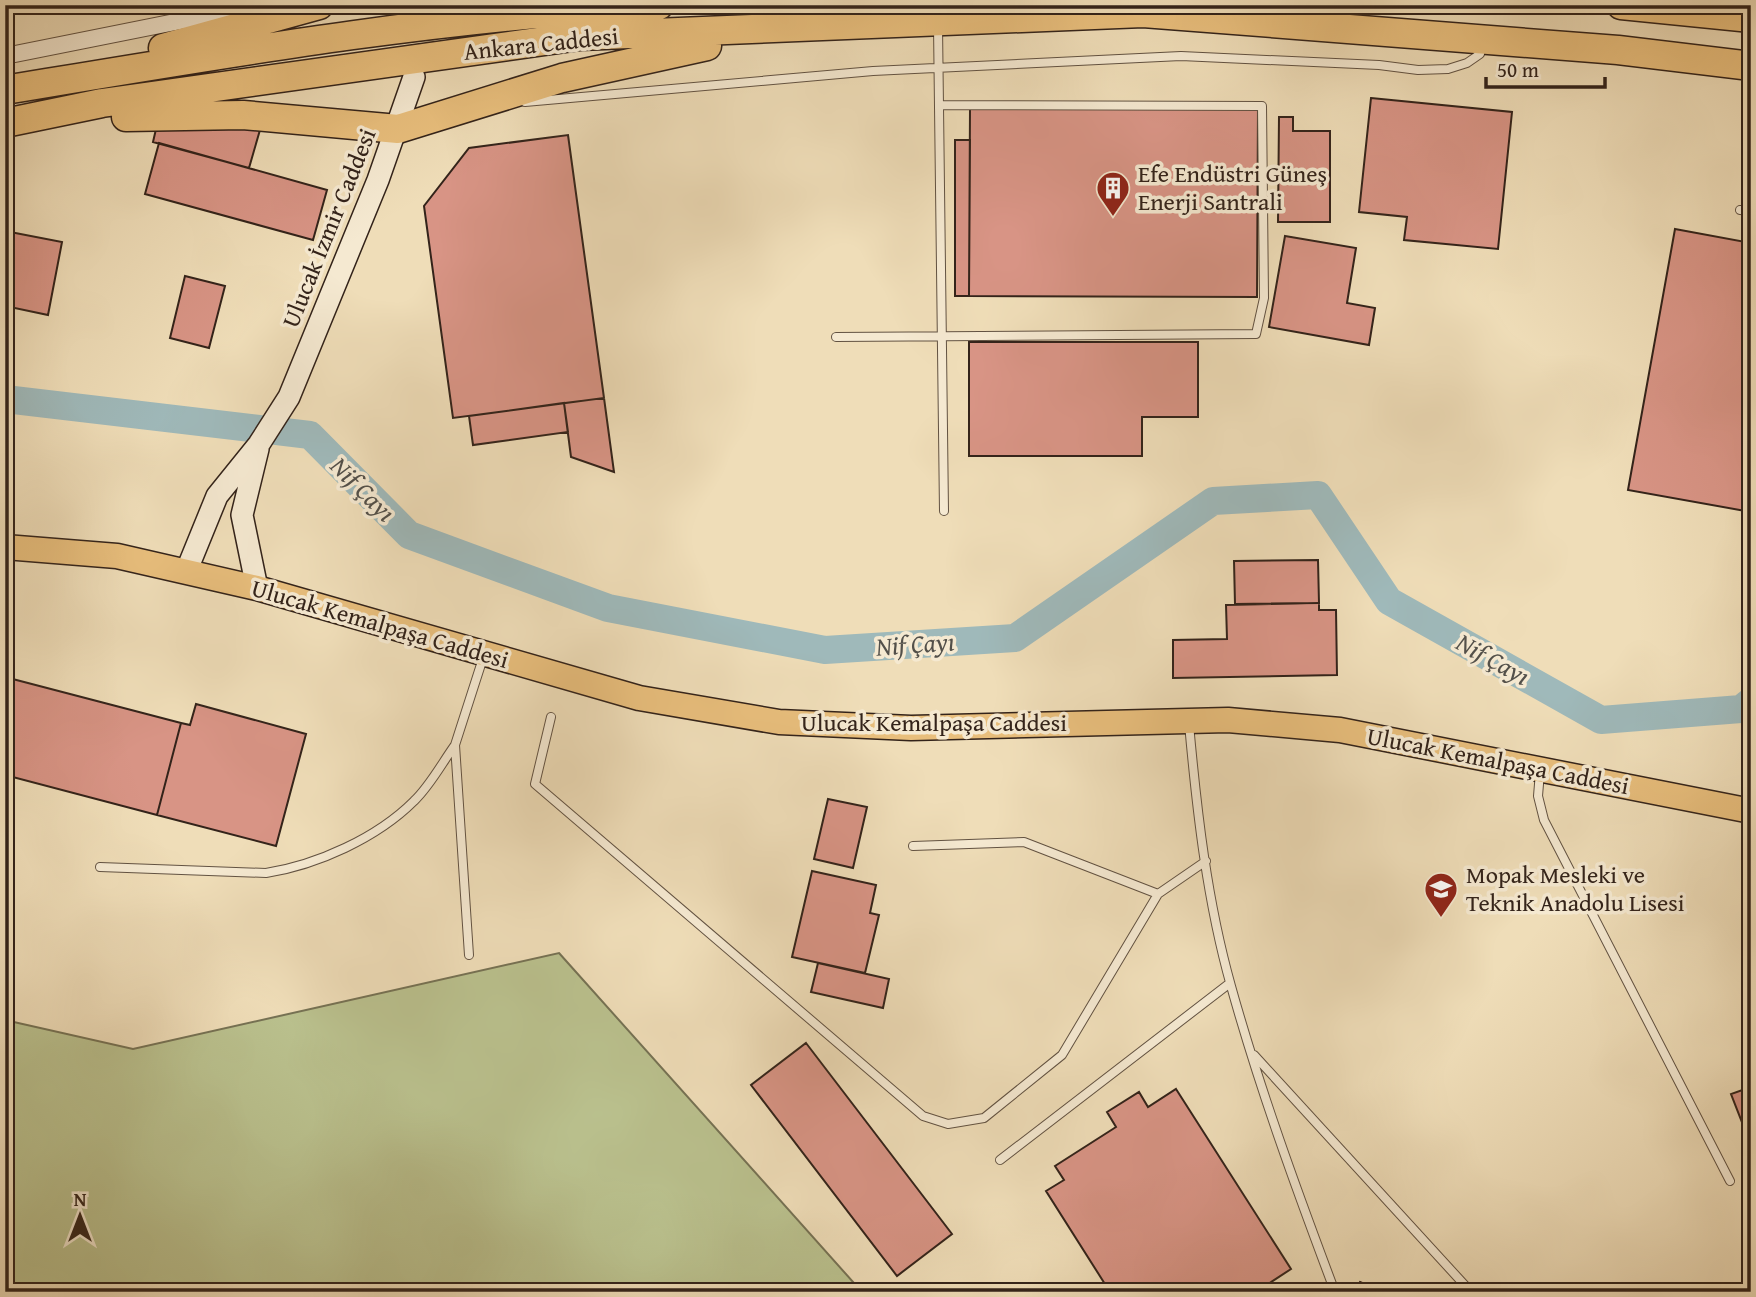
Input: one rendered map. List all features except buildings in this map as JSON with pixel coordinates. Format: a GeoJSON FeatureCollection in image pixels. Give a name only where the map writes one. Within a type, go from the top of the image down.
{"type":"FeatureCollection","features":[{"type":"Feature","properties":{"kind":"highway"},"geometry":{"type":"LineString","coordinates":[[5,90],[319,5]]}},
{"type":"Feature","properties":{"kind":"highway","name":"Ankara Caddesi"},"geometry":{"type":"LineString","coordinates":[[5,90],[270,47],[572,9],[659,5]]}},
{"type":"Feature","properties":{"kind":"highway"},"geometry":{"type":"LineString","coordinates":[[1620,5],[1751,18]]}},
{"type":"Feature","properties":{"kind":"highway","name":"Ankara Caddesi"},"geometry":{"type":"LineString","coordinates":[[5,122],[116,101],[580,36],[1143,13],[1619,50],[1751,66]]}},
{"type":"Feature","properties":{"kind":"highway"},"geometry":{"type":"LineString","coordinates":[[5,129],[161,114],[243,115],[398,130],[484,105],[562,78],[690,48],[845,26]]}},
{"type":"Feature","properties":{"kind":"main road","name":"Ulucak Kemalpaşa Caddesi"},"geometry":{"type":"LineString","coordinates":[[5,547],[117,555],[257,588],[639,698],[779,722],[911,728],[1228,720],[1340,730],[1751,811]]}},
{"type":"Feature","properties":{"kind":"street"},"geometry":{"type":"LineString","coordinates":[[5,56],[260,5]]}},
{"type":"Feature","properties":{"kind":"street","name":"Ulucak İzmir Caddesi"},"geometry":{"type":"LineString","coordinates":[[186,572],[218,496],[259,443],[289,397],[398,130],[414,77]]}},
{"type":"Feature","properties":{"kind":"street"},"geometry":{"type":"LineString","coordinates":[[257,588],[242,515],[259,443]]}},
{"type":"Feature","properties":{"kind":"lane"},"geometry":{"type":"LineString","coordinates":[[938,23],[944,511]]}},
{"type":"Feature","properties":{"kind":"lane"},"geometry":{"type":"LineString","coordinates":[[484,105],[873,71],[1181,56],[1418,70],[1448,69],[1467,63],[1480,54],[1484,39]]}},
{"type":"Feature","properties":{"kind":"lane"},"geometry":{"type":"LineString","coordinates":[[836,337],[1256,334],[1264,298],[1262,106],[939,105]]}},
{"type":"Feature","properties":{"kind":"lane"},"geometry":{"type":"LineString","coordinates":[[1740,210],[1751,211]]}},
{"type":"Feature","properties":{"kind":"lane"},"geometry":{"type":"LineString","coordinates":[[100,867],[266,873],[288,870],[337,851],[390,820],[415,801],[455,745],[485,654]]}},
{"type":"Feature","properties":{"kind":"lane"},"geometry":{"type":"LineString","coordinates":[[551,718],[535,784],[923,1116],[936,1121],[960,1124],[984,1118],[1062,1055],[1158,894],[1206,862]]}},
{"type":"Feature","properties":{"kind":"lane"},"geometry":{"type":"LineString","coordinates":[[1188,721],[1199,827],[1230,983],[1289,1170],[1335,1292]]}},
{"type":"Feature","properties":{"kind":"lane"},"geometry":{"type":"LineString","coordinates":[[455,745],[469,955]]}},
{"type":"Feature","properties":{"kind":"lane"},"geometry":{"type":"LineString","coordinates":[[1540,770],[1538,796],[1544,820],[1730,1181]]}},
{"type":"Feature","properties":{"kind":"lane"},"geometry":{"type":"LineString","coordinates":[[913,846],[1024,842],[1158,894]]}},
{"type":"Feature","properties":{"kind":"lane"},"geometry":{"type":"LineString","coordinates":[[1000,1160],[1230,983]]}},
{"type":"Feature","properties":{"kind":"lane"},"geometry":{"type":"LineString","coordinates":[[1252,1053],[1471,1292]]}},
{"type":"Feature","properties":{"kind":"green space"},"geometry":{"type":"Polygon","coordinates":[[[559,953],[862,1292],[5,1292],[5,1020],[133,1049],[559,953]]]}},
{"type":"Feature","properties":{"kind":"waterway","name":"Nif Çayı"},"geometry":{"type":"LineString","coordinates":[[5,399],[310,435],[409,535],[608,608],[825,650],[1015,638],[1213,501],[1318,495],[1389,601],[1601,720],[1741,709],[1751,701]]}},
{"type":"Feature","properties":{"kind":"tunnel"},"geometry":{"type":"LineString","coordinates":[[416,71],[432,5]]}},
{"type":"Feature","properties":{"kind":"place","name":"Efe Endüstri Güneş Enerji Santrali"},"geometry":{"type":"Point","coordinates":[1113,218]}},
{"type":"Feature","properties":{"kind":"place","name":"Mopak Mesleki ve Teknik Anadolu Lisesi"},"geometry":{"type":"Point","coordinates":[1441,919]}}]}
